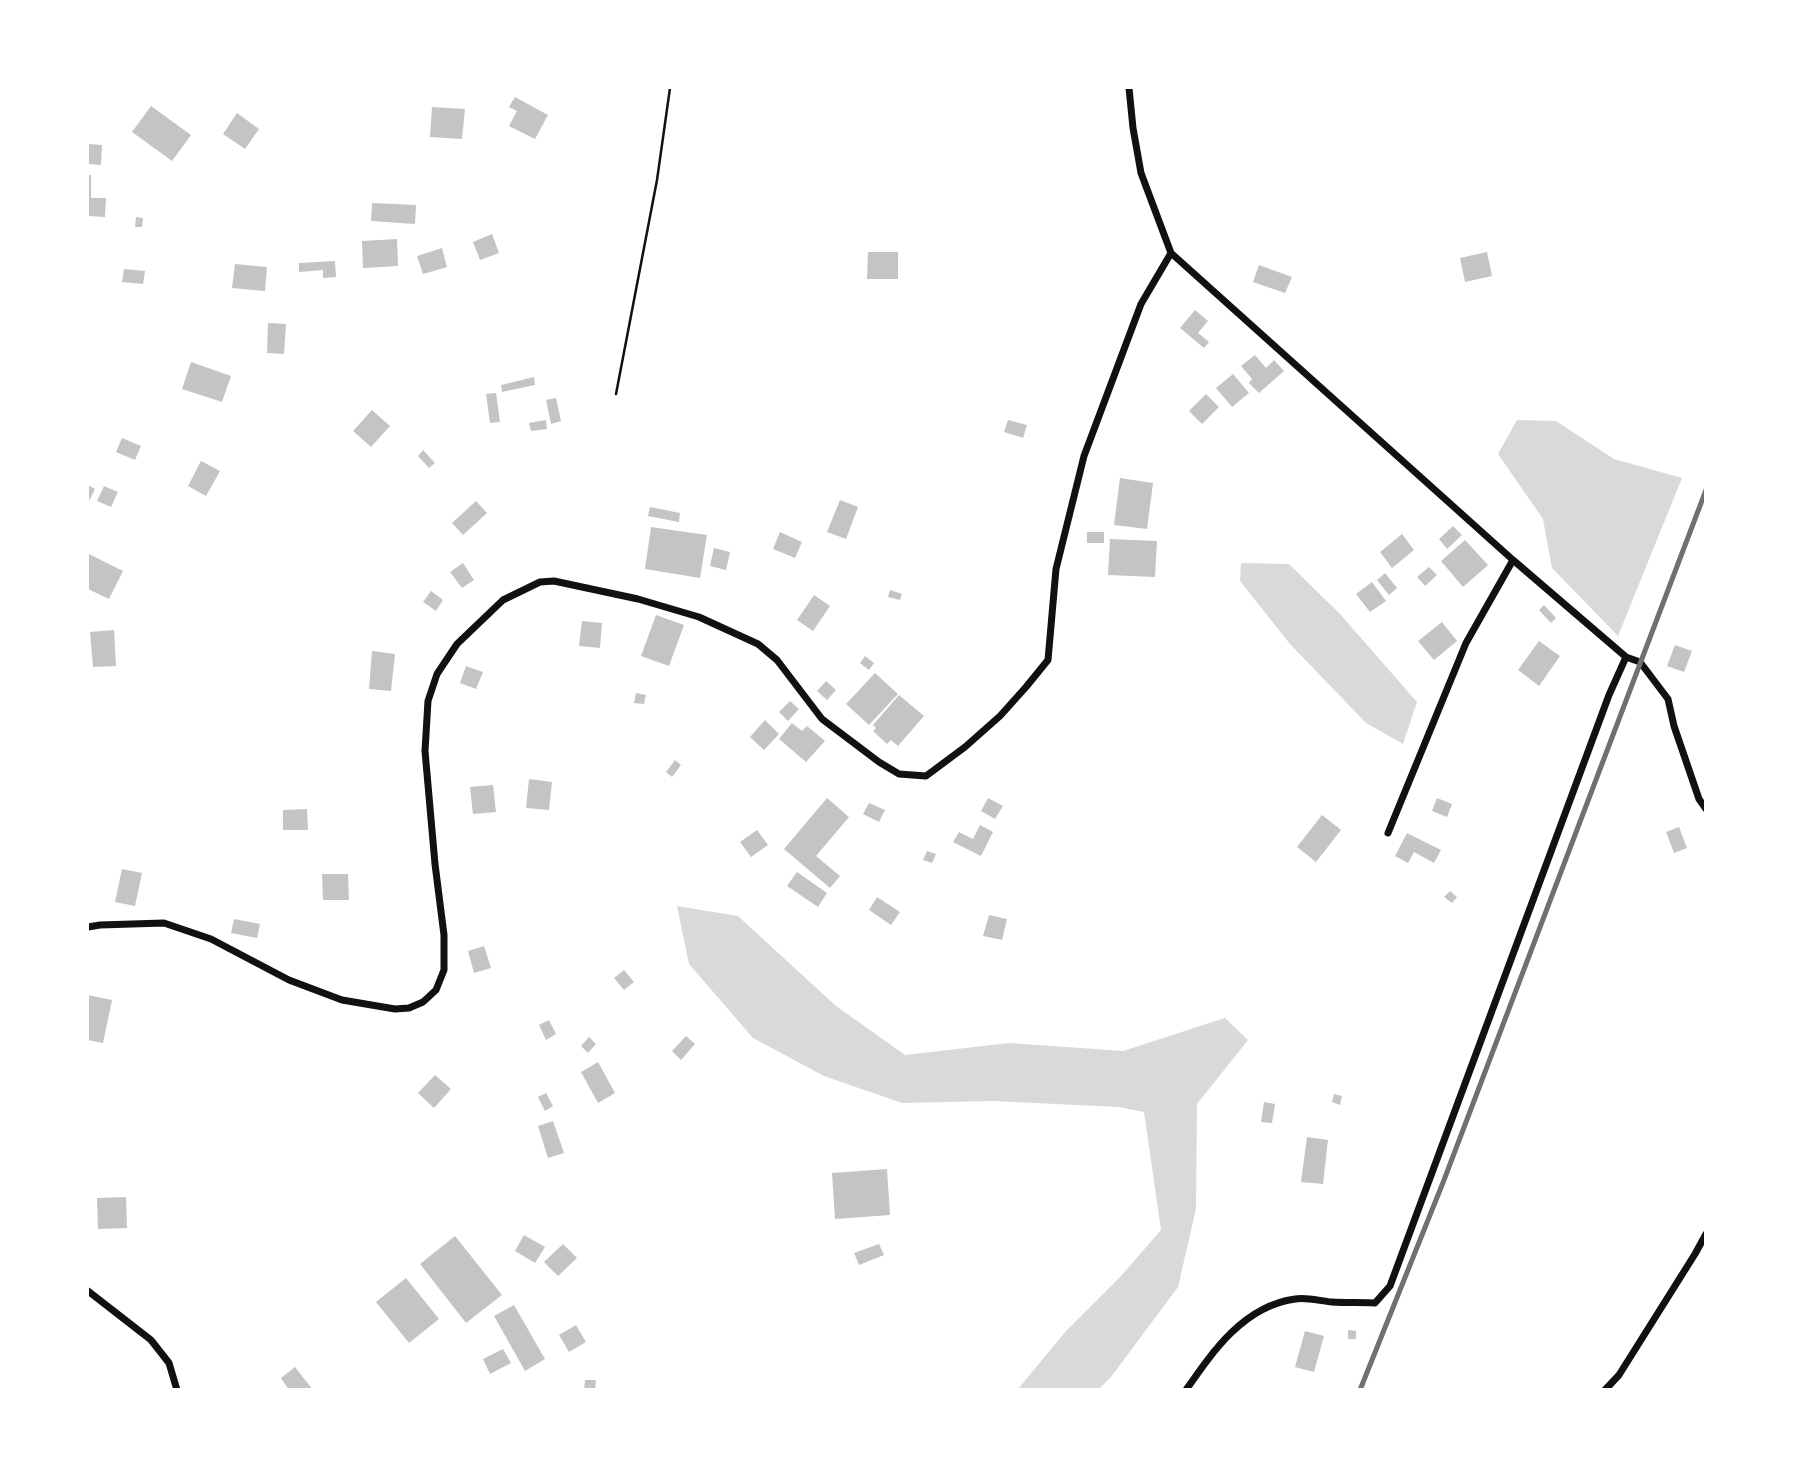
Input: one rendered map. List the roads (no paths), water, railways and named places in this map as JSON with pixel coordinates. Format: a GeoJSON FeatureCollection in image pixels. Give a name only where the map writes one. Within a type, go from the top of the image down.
{"type":"FeatureCollection","features":[{"type":"Feature","properties":{"kind":"street"},"geometry":{"type":"LineString","coordinates":[[1129,88],[1141,173],[1171,253],[1513,560],[1626,657],[1640,662],[1668,699],[1674,726],[1706,809]]}},
{"type":"Feature","properties":{"kind":"street"},"geometry":{"type":"LineString","coordinates":[[88,927],[164,923],[211,939],[289,980],[342,1000],[395,1009],[410,1008],[423,1002],[436,990],[444,970],[444,935],[425,751],[428,701],[437,674],[457,644],[503,600],[540,582],[554,581],[638,599],[699,617],[758,644],[777,660],[822,719],[899,774],[926,776],[1000,716],[1048,660],[1056,569],[1084,456],[1142,304],[1171,253]]}},
{"type":"Feature","properties":{"kind":"street"},"geometry":{"type":"LineString","coordinates":[[1388,833],[1466,643],[1513,560]]}},
{"type":"Feature","properties":{"kind":"street"},"geometry":{"type":"LineString","coordinates":[[1186,1390],[1230,1332],[1265,1308],[1295,1299],[1376,1303],[1390,1286],[1609,695],[1626,657]]}},
{"type":"Feature","properties":{"kind":"street"},"geometry":{"type":"LineString","coordinates":[[1605,1390],[1619,1375],[1706,1234]]}},
{"type":"Feature","properties":{"kind":"street"},"geometry":{"type":"LineString","coordinates":[[88,1291],[151,1340],[169,1363],[177,1390]]}},
{"type":"Feature","properties":{"kind":"railway"},"geometry":{"type":"LineString","coordinates":[[1360,1390],[1444,1180],[1706,490]]}}]}
